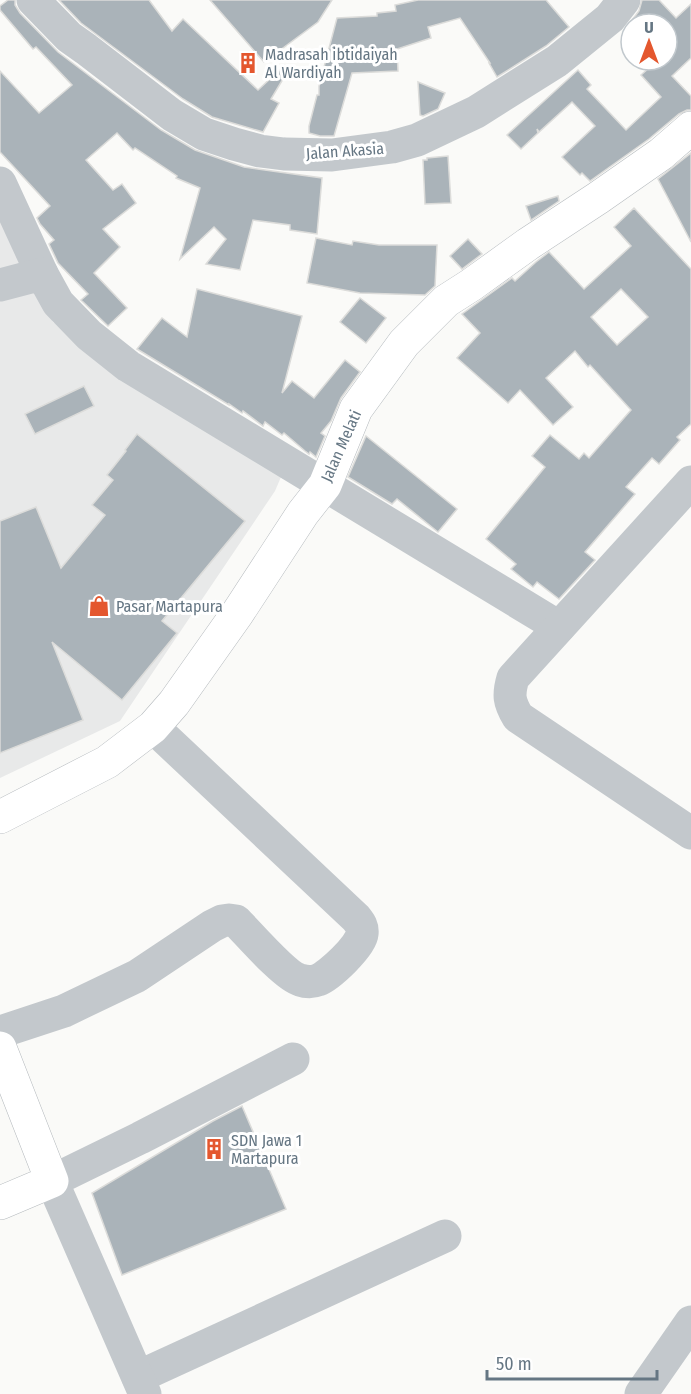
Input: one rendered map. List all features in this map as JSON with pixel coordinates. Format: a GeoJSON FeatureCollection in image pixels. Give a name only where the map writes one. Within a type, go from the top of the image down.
{"type":"FeatureCollection","features":[{"type":"Feature","properties":{"kind":"main road","name":"Jalan Melati"},"geometry":{"type":"LineString","coordinates":[[0,817],[107,762],[153,727],[174,703],[237,614],[303,513],[325,485],[356,409],[404,343],[446,301],[661,154],[691,128]]}},
{"type":"Feature","properties":{"kind":"main road"},"geometry":{"type":"LineString","coordinates":[[0,1048],[52,1181],[0,1203]]}},
{"type":"Feature","properties":{"kind":"street","name":"Jalan Akasia"},"geometry":{"type":"LineString","coordinates":[[33,0],[69,37],[172,116],[204,134],[260,151],[332,155],[392,147],[417,140],[476,112],[557,61],[610,18],[624,0]]}},
{"type":"Feature","properties":{"kind":"street"},"geometry":{"type":"LineString","coordinates":[[0,183],[58,303],[88,335],[128,366],[559,627]]}},
{"type":"Feature","properties":{"kind":"street"},"geometry":{"type":"LineString","coordinates":[[0,285],[42,274]]}},
{"type":"Feature","properties":{"kind":"street"},"geometry":{"type":"LineString","coordinates":[[691,482],[513,678],[509,691],[510,704],[518,717],[691,833]]}},
{"type":"Feature","properties":{"kind":"street"},"geometry":{"type":"LineString","coordinates":[[0,1032],[64,1011],[137,976],[222,921],[236,921],[286,972],[297,980],[308,982],[320,980],[358,945],[363,931],[356,918],[153,727]]}},
{"type":"Feature","properties":{"kind":"street"},"geometry":{"type":"LineString","coordinates":[[293,1059],[52,1181],[141,1386],[445,1236]]}},
{"type":"Feature","properties":{"kind":"street"},"geometry":{"type":"LineString","coordinates":[[641,1394],[691,1322]]}},
{"type":"Feature","properties":{"kind":"shaded area","name":"Pasar Martapura"},"geometry":{"type":"Polygon","coordinates":[[[0,211],[53,322],[284,470],[275,491],[120,721],[0,778],[0,211]]]}},
{"type":"Feature","properties":{"kind":"building"},"geometry":{"type":"Polygon","coordinates":[[[8,0],[15,0],[20,13],[58,52],[161,130],[195,150],[244,167],[322,178],[317,234],[290,230],[290,225],[253,220],[240,270],[206,264],[226,239],[214,227],[180,259],[200,188],[176,178],[177,176],[135,148],[133,150],[117,133],[86,160],[113,190],[122,184],[136,203],[103,229],[120,247],[94,273],[127,308],[108,326],[81,300],[88,294],[58,263],[49,244],[54,240],[37,218],[50,206],[0,152],[0,71],[39,113],[72,85],[36,47],[33,49],[0,10],[0,6],[8,0]]]}},
{"type":"Feature","properties":{"kind":"building"},"geometry":{"type":"Polygon","coordinates":[[[59,0],[149,0],[172,31],[183,19],[258,90],[285,65],[289,69],[271,99],[279,103],[263,132],[212,117],[183,99],[81,23],[59,0]]]}},
{"type":"Feature","properties":{"kind":"building"},"geometry":{"type":"Polygon","coordinates":[[[210,0],[332,0],[318,22],[264,62],[210,0]]]}},
{"type":"Feature","properties":{"kind":"building"},"geometry":{"type":"Polygon","coordinates":[[[418,0],[546,0],[569,27],[546,46],[497,77],[460,18],[428,27],[431,38],[397,49],[398,71],[352,73],[334,136],[309,133],[337,18],[377,16],[377,13],[396,11],[395,5],[418,0]]]}},
{"type":"Feature","properties":{"kind":"building"},"geometry":{"type":"Polygon","coordinates":[[[642,0],[659,0],[670,12],[638,12],[642,0]]]}},
{"type":"Feature","properties":{"kind":"building"},"geometry":{"type":"Polygon","coordinates":[[[691,4],[691,58],[679,69],[679,15],[691,4]]]}},
{"type":"Feature","properties":{"kind":"building"},"geometry":{"type":"Polygon","coordinates":[[[578,70],[591,85],[587,89],[626,130],[661,97],[641,75],[644,72],[676,72],[672,76],[691,96],[691,110],[679,114],[649,139],[590,181],[582,173],[580,175],[562,157],[595,126],[572,102],[539,132],[537,129],[538,133],[521,149],[507,135],[578,70]]]}},
{"type":"Feature","properties":{"kind":"building"},"geometry":{"type":"Polygon","coordinates":[[[418,82],[445,93],[438,109],[423,116],[420,115],[418,82]]]}},
{"type":"Feature","properties":{"kind":"building"},"geometry":{"type":"Polygon","coordinates":[[[691,153],[691,242],[658,179],[691,153]]]}},
{"type":"Feature","properties":{"kind":"building"},"geometry":{"type":"Polygon","coordinates":[[[448,156],[451,203],[425,204],[423,160],[448,156]]]}},
{"type":"Feature","properties":{"kind":"building"},"geometry":{"type":"Polygon","coordinates":[[[558,196],[559,201],[531,220],[526,206],[558,196]]]}},
{"type":"Feature","properties":{"kind":"building"},"geometry":{"type":"Polygon","coordinates":[[[634,208],[691,269],[691,424],[677,437],[680,440],[659,464],[652,458],[626,487],[635,494],[585,552],[595,560],[559,599],[537,582],[533,587],[511,569],[516,564],[486,539],[545,467],[532,456],[550,435],[579,459],[584,453],[589,458],[631,410],[575,351],[546,378],[573,407],[553,425],[520,390],[508,403],[457,358],[480,333],[462,314],[512,278],[515,281],[549,252],[584,289],[631,246],[614,227],[634,208]],[[621,289],[591,317],[617,345],[648,317],[621,289]]]}},
{"type":"Feature","properties":{"kind":"building"},"geometry":{"type":"Polygon","coordinates":[[[316,238],[352,245],[353,241],[379,245],[437,245],[435,286],[425,295],[360,293],[307,283],[316,238]]]}},
{"type":"Feature","properties":{"kind":"building"},"geometry":{"type":"Polygon","coordinates":[[[468,239],[482,254],[462,269],[450,256],[468,239]]]}},
{"type":"Feature","properties":{"kind":"building"},"geometry":{"type":"Polygon","coordinates":[[[197,289],[302,316],[282,393],[292,381],[314,398],[345,360],[360,372],[341,398],[331,421],[321,433],[325,436],[316,457],[284,433],[282,435],[265,422],[263,426],[243,411],[242,413],[137,349],[162,318],[187,337],[197,289]]]}},
{"type":"Feature","properties":{"kind":"building"},"geometry":{"type":"Polygon","coordinates":[[[360,298],[386,318],[366,343],[340,322],[360,298]]]}},
{"type":"Feature","properties":{"kind":"building"},"geometry":{"type":"Polygon","coordinates":[[[84,386],[94,406],[35,434],[25,414],[84,386]]]}},
{"type":"Feature","properties":{"kind":"building"},"geometry":{"type":"Polygon","coordinates":[[[137,434],[245,521],[162,621],[177,633],[122,700],[52,642],[83,720],[0,753],[0,521],[36,507],[61,568],[105,515],[92,505],[113,480],[107,475],[137,434]]]}},
{"type":"Feature","properties":{"kind":"building"},"geometry":{"type":"Polygon","coordinates":[[[366,436],[457,509],[438,532],[397,499],[392,504],[348,477],[366,436]]]}},
{"type":"Feature","properties":{"kind":"building","name":"SDN Jawa 1 Martapura"},"geometry":{"type":"Polygon","coordinates":[[[242,1106],[286,1209],[122,1275],[92,1193],[242,1106]]]}},
{"type":"Feature","properties":{"kind":"place","name":"Madrasah ibtidaiyah Al Wardiyah"},"geometry":{"type":"Point","coordinates":[248,63]}},
{"type":"Feature","properties":{"kind":"place","name":"Pasar Martapura"},"geometry":{"type":"Point","coordinates":[99,606]}},
{"type":"Feature","properties":{"kind":"place","name":"SDN Jawa 1 Martapura"},"geometry":{"type":"Point","coordinates":[214,1149]}}]}
